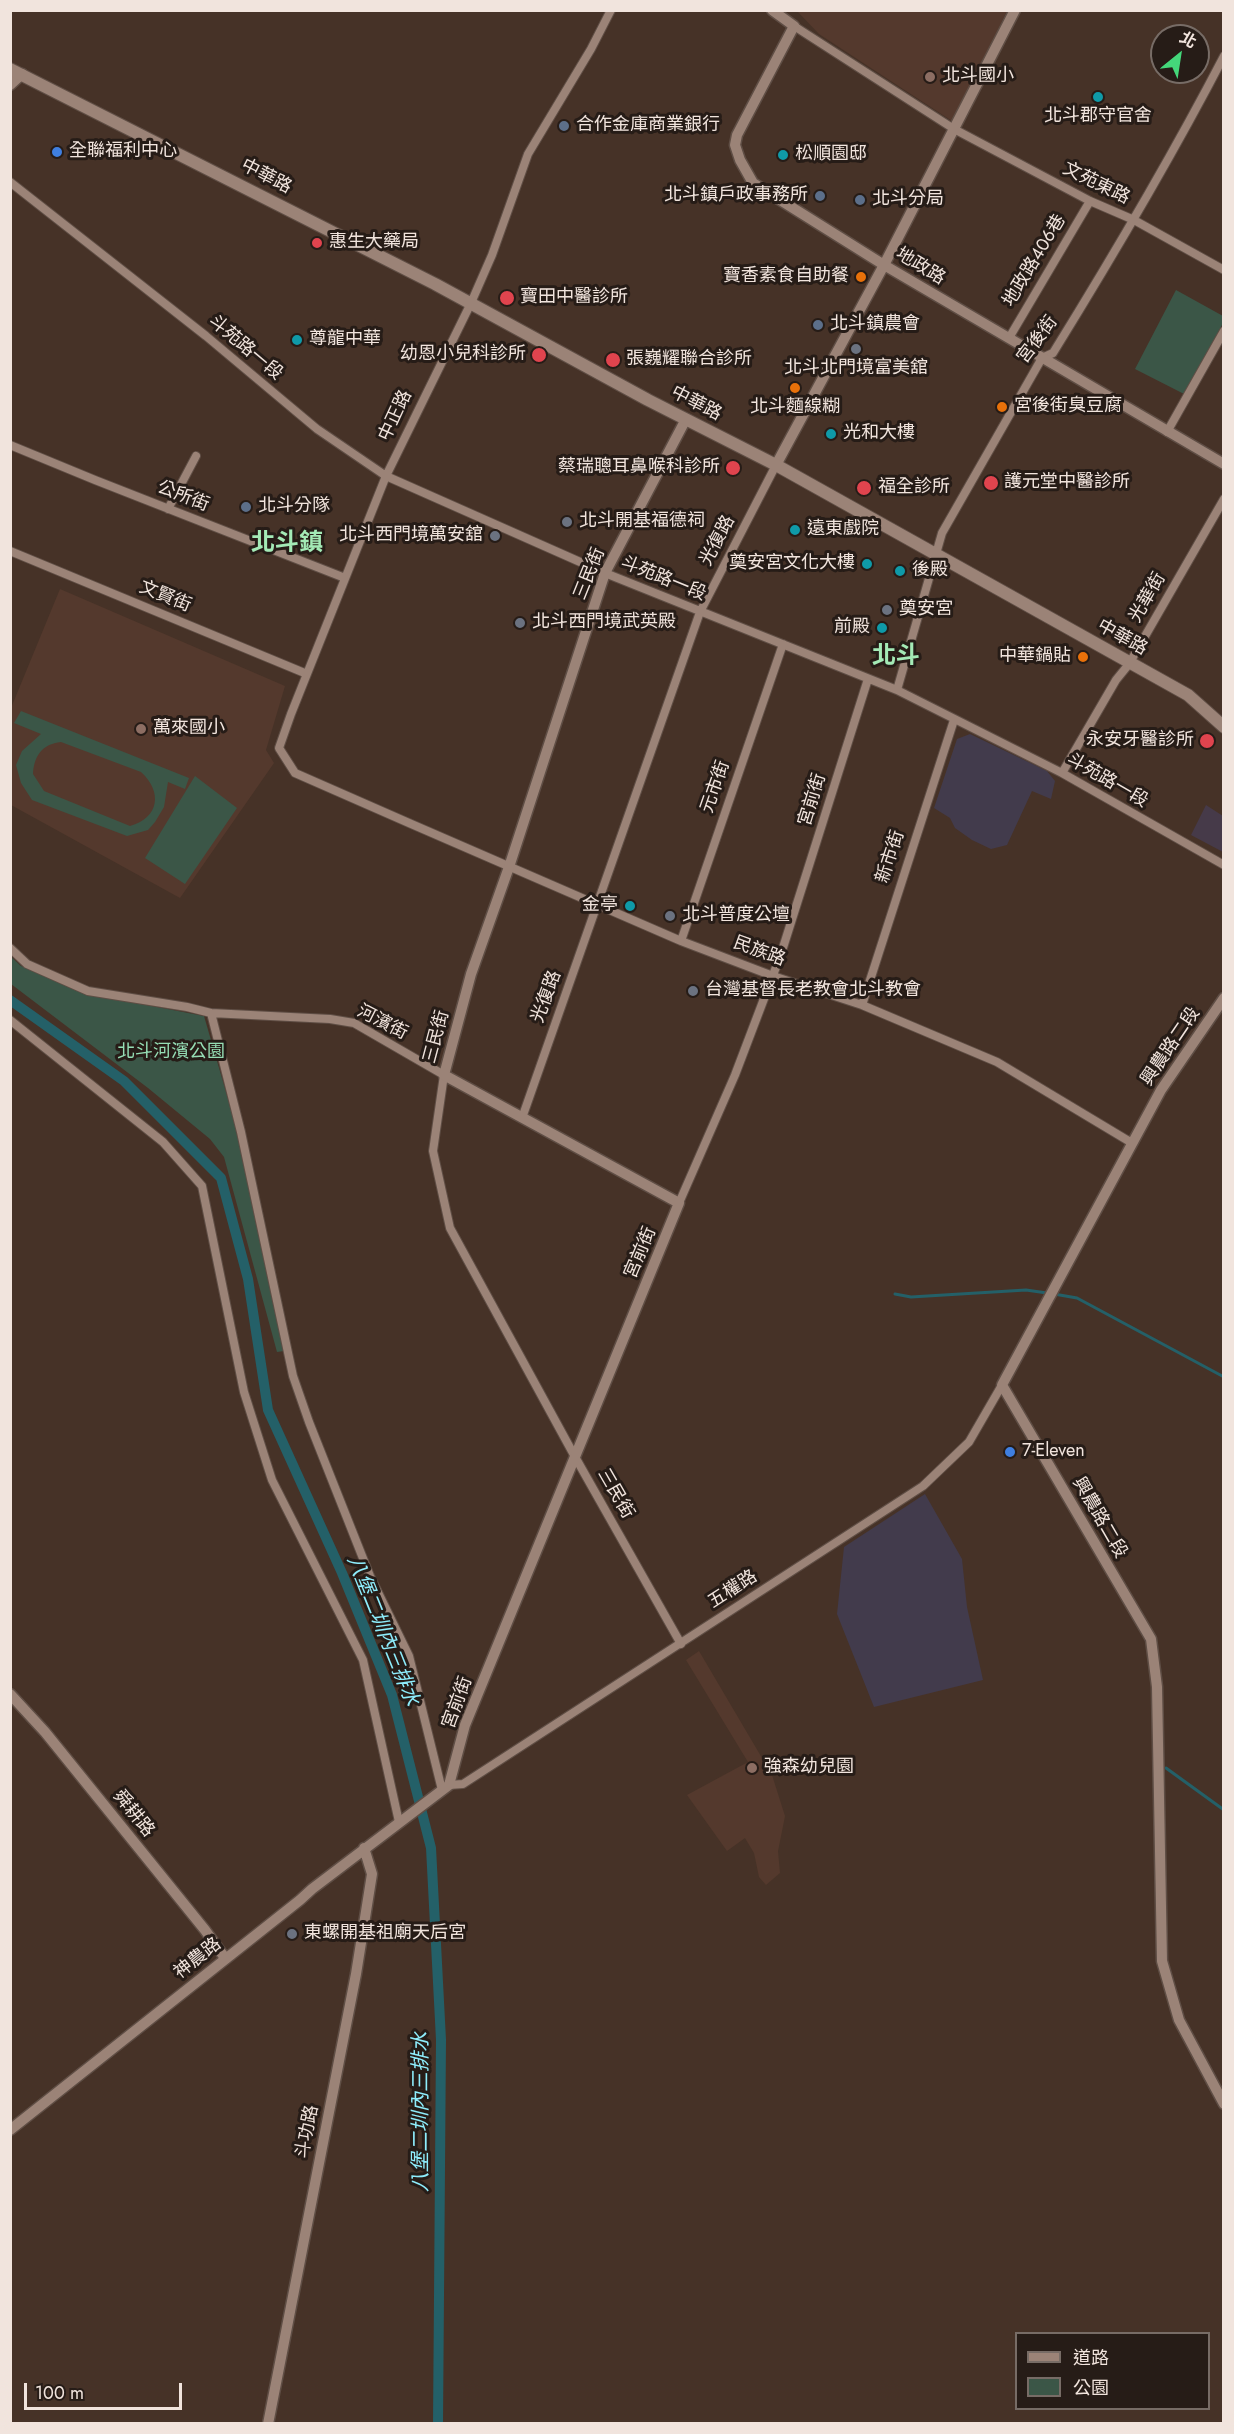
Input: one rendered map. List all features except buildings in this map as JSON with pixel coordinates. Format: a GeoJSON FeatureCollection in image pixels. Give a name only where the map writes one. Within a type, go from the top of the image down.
{"type":"FeatureCollection","features":[{"type":"Feature","properties":{"kind":"main road","name":"中華路"},"geometry":{"type":"LineString","coordinates":[[16,71],[232,179],[471,303],[686,420],[776,465],[1188,695],[1224,727]]}},
{"type":"Feature","properties":{"kind":"street","name":"中正路"},"geometry":{"type":"LineString","coordinates":[[279,748],[387,476],[492,255],[528,154],[591,50],[611,10]]}},
{"type":"Feature","properties":{"kind":"street","name":"光復路"},"geometry":{"type":"LineString","coordinates":[[522,1118],[700,612],[884,265],[1015,10]]}},
{"type":"Feature","properties":{"kind":"street"},"geometry":{"type":"LineString","coordinates":[[773,11],[794,26]]}},
{"type":"Feature","properties":{"kind":"street","name":"文苑東路"},"geometry":{"type":"LineString","coordinates":[[794,26],[954,129],[1090,201],[1134,220],[1224,270]]}},
{"type":"Feature","properties":{"kind":"street","name":"地政路"},"geometry":{"type":"LineString","coordinates":[[794,26],[737,135],[735,144],[740,160],[753,183],[884,265],[1224,464]]}},
{"type":"Feature","properties":{"kind":"street","name":"宮後街"},"geometry":{"type":"LineString","coordinates":[[897,690],[942,534],[1042,358],[1053,353],[1164,170],[1224,56]]}},
{"type":"Feature","properties":{"kind":"street"},"geometry":{"type":"LineString","coordinates":[[10,85],[16,71]]}},
{"type":"Feature","properties":{"kind":"street","name":"斗苑路一段"},"geometry":{"type":"LineString","coordinates":[[10,182],[206,336],[317,429],[387,476],[605,573],[897,690],[1062,773],[1224,865]]}},
{"type":"Feature","properties":{"kind":"street","name":"地政路406巷"},"geometry":{"type":"LineString","coordinates":[[1009,338],[1090,201]]}},
{"type":"Feature","properties":{"kind":"street"},"geometry":{"type":"LineString","coordinates":[[1167,432],[1224,331]]}},
{"type":"Feature","properties":{"kind":"street","name":"三民街"},"geometry":{"type":"LineString","coordinates":[[681,1644],[450,1228],[433,1151],[444,1075],[471,974],[509,867],[605,573],[686,420]]}},
{"type":"Feature","properties":{"kind":"street","name":"公所街"},"geometry":{"type":"LineString","coordinates":[[10,445],[345,578]]}},
{"type":"Feature","properties":{"kind":"street"},"geometry":{"type":"LineString","coordinates":[[168,509],[196,456]]}},
{"type":"Feature","properties":{"kind":"street","name":"光華街"},"geometry":{"type":"LineString","coordinates":[[1062,773],[1116,680],[1130,664],[1224,499]]}},
{"type":"Feature","properties":{"kind":"street","name":"文賢街"},"geometry":{"type":"LineString","coordinates":[[10,551],[307,674]]}},
{"type":"Feature","properties":{"kind":"street","name":"元市街"},"geometry":{"type":"LineString","coordinates":[[681,941],[783,644]]}},
{"type":"Feature","properties":{"kind":"street","name":"宮前街"},"geometry":{"type":"LineString","coordinates":[[443,1790],[465,1725],[574,1455],[735,1075],[773,976],[868,679]]}},
{"type":"Feature","properties":{"kind":"street","name":"新市街"},"geometry":{"type":"LineString","coordinates":[[862,1005],[954,720]]}},
{"type":"Feature","properties":{"kind":"street","name":"民族路"},"geometry":{"type":"LineString","coordinates":[[279,748],[295,773],[509,867],[681,941],[773,976],[862,1005],[997,1062],[1132,1143]]}},
{"type":"Feature","properties":{"kind":"street","name":"河濱街"},"geometry":{"type":"LineString","coordinates":[[10,948],[27,964],[88,991],[211,1013],[330,1019],[354,1023],[444,1075],[679,1203]]}},
{"type":"Feature","properties":{"kind":"street","name":"興農路二段"},"geometry":{"type":"LineString","coordinates":[[1224,998],[1166,1080],[1002,1385],[1150,1639],[1156,1686],[1162,1961],[1179,2020],[1224,2104]]}},
{"type":"Feature","properties":{"kind":"street"},"geometry":{"type":"LineString","coordinates":[[10,1020],[163,1142],[202,1186],[244,1392],[272,1480],[363,1660],[403,1819],[443,1790],[409,1656],[370,1576],[293,1376],[241,1132],[211,1013]]}},
{"type":"Feature","properties":{"kind":"street","name":"五權路"},"geometry":{"type":"LineString","coordinates":[[443,1790],[463,1784],[923,1486],[969,1442],[1002,1385]]}},
{"type":"Feature","properties":{"kind":"street","name":"舜耕路"},"geometry":{"type":"LineString","coordinates":[[10,1694],[67,1759],[225,1958]]}},
{"type":"Feature","properties":{"kind":"street","name":"神農路"},"geometry":{"type":"LineString","coordinates":[[10,2130],[403,1819]]}},
{"type":"Feature","properties":{"kind":"street","name":"斗功路"},"geometry":{"type":"LineString","coordinates":[[268,2424],[356,1974],[372,1874],[364,1848]]}},
{"type":"Feature","properties":{"kind":"shaded area","name":"北斗國小"},"geometry":{"type":"Polygon","coordinates":[[[797,11],[1007,11],[952,121],[819,34],[797,11]]]}},
{"type":"Feature","properties":{"kind":"shaded area","name":"萬來國小"},"geometry":{"type":"Polygon","coordinates":[[[60,589],[285,686],[266,750],[274,763],[180,898],[11,805],[11,708],[60,589]]]}},
{"type":"Feature","properties":{"kind":"shaded area"},"geometry":{"type":"Polygon","coordinates":[[[970,734],[1047,771],[1055,781],[1051,799],[1032,791],[1007,845],[991,849],[972,840],[955,828],[950,818],[934,808],[957,739],[970,734]]]}},
{"type":"Feature","properties":{"kind":"shaded area"},"geometry":{"type":"Polygon","coordinates":[[[1206,805],[1223,816],[1223,852],[1191,835],[1206,805]]]}},
{"type":"Feature","properties":{"kind":"shaded area"},"geometry":{"type":"Polygon","coordinates":[[[925,1494],[962,1559],[967,1607],[983,1680],[874,1707],[837,1614],[844,1547],[925,1494]]]}},
{"type":"Feature","properties":{"kind":"shaded area","name":"強森幼兒園"},"geometry":{"type":"Polygon","coordinates":[[[699,1651],[772,1775],[785,1816],[778,1851],[780,1873],[766,1885],[759,1877],[754,1853],[745,1838],[727,1851],[687,1795],[748,1762],[686,1660],[699,1651]]]}},
{"type":"Feature","properties":{"kind":"green space"},"geometry":{"type":"Polygon","coordinates":[[[1176,290],[1223,316],[1223,323],[1186,395],[1135,369],[1176,290]]]}},
{"type":"Feature","properties":{"kind":"green space"},"geometry":{"type":"Polygon","coordinates":[[[21,711],[189,778],[185,789],[168,782],[164,807],[155,822],[148,830],[127,836],[32,800],[21,783],[16,765],[22,751],[41,734],[14,723],[21,711]],[[61,742],[49,745],[40,752],[33,774],[44,791],[130,826],[147,817],[155,804],[153,788],[141,772],[61,742]]]}},
{"type":"Feature","properties":{"kind":"green space"},"geometry":{"type":"Polygon","coordinates":[[[195,776],[237,808],[185,884],[145,858],[195,776]]]}},
{"type":"Feature","properties":{"kind":"green space","name":"北斗河濱公園"},"geometry":{"type":"Polygon","coordinates":[[[10,956],[21,966],[89,994],[204,1016],[250,1175],[284,1351],[277,1352],[224,1157],[210,1139],[148,1088],[11,984],[10,956]]]}},
{"type":"Feature","properties":{"kind":"waterway","name":"八堡二圳內三排水"},"geometry":{"type":"LineString","coordinates":[[10,1000],[124,1081],[221,1178],[248,1279],[268,1410],[342,1573],[392,1695],[431,1848],[441,2040],[438,2424]]}},
{"type":"Feature","properties":{"kind":"waterway"},"geometry":{"type":"LineString","coordinates":[[895,1294],[911,1297],[1026,1290],[1047,1293]]}},
{"type":"Feature","properties":{"kind":"waterway"},"geometry":{"type":"LineString","coordinates":[[1054,1294],[1077,1298],[1224,1377]]}},
{"type":"Feature","properties":{"kind":"waterway"},"geometry":{"type":"LineString","coordinates":[[1166,1768],[1224,1810]]}},
{"type":"Feature","properties":{"kind":"place","name":"北斗國小"},"geometry":{"type":"Point","coordinates":[930,77]}},
{"type":"Feature","properties":{"kind":"place","name":"北斗郡守官舍"},"geometry":{"type":"Point","coordinates":[1098,97]}},
{"type":"Feature","properties":{"kind":"place","name":"合作金庫商業銀行"},"geometry":{"type":"Point","coordinates":[564,126]}},
{"type":"Feature","properties":{"kind":"place","name":"全聯福利中心"},"geometry":{"type":"Point","coordinates":[57,152]}},
{"type":"Feature","properties":{"kind":"place","name":"松順園邸"},"geometry":{"type":"Point","coordinates":[783,155]}},
{"type":"Feature","properties":{"kind":"place","name":"北斗鎮戶政事務所"},"geometry":{"type":"Point","coordinates":[820,196]}},
{"type":"Feature","properties":{"kind":"place","name":"北斗分局"},"geometry":{"type":"Point","coordinates":[860,200]}},
{"type":"Feature","properties":{"kind":"place","name":"惠生大藥局"},"geometry":{"type":"Point","coordinates":[317,243]}},
{"type":"Feature","properties":{"kind":"place","name":"寶香素食自助餐"},"geometry":{"type":"Point","coordinates":[861,277]}},
{"type":"Feature","properties":{"kind":"place","name":"寶田中醫診所"},"geometry":{"type":"Point","coordinates":[507,298]}},
{"type":"Feature","properties":{"kind":"place","name":"北斗鎮農會"},"geometry":{"type":"Point","coordinates":[818,325]}},
{"type":"Feature","properties":{"kind":"place","name":"尊龍中華"},"geometry":{"type":"Point","coordinates":[297,340]}},
{"type":"Feature","properties":{"kind":"place","name":"北斗北門境富美舘"},"geometry":{"type":"Point","coordinates":[856,349]}},
{"type":"Feature","properties":{"kind":"place","name":"幼恩小兒科診所"},"geometry":{"type":"Point","coordinates":[539,355]}},
{"type":"Feature","properties":{"kind":"place","name":"張巍耀聯合診所"},"geometry":{"type":"Point","coordinates":[613,360]}},
{"type":"Feature","properties":{"kind":"place","name":"北斗麵線糊"},"geometry":{"type":"Point","coordinates":[795,388]}},
{"type":"Feature","properties":{"kind":"place","name":"宮後街臭豆腐"},"geometry":{"type":"Point","coordinates":[1002,407]}},
{"type":"Feature","properties":{"kind":"place","name":"光和大樓"},"geometry":{"type":"Point","coordinates":[831,434]}},
{"type":"Feature","properties":{"kind":"place","name":"蔡瑞聰耳鼻喉科診所"},"geometry":{"type":"Point","coordinates":[733,468]}},
{"type":"Feature","properties":{"kind":"place","name":"護元堂中醫診所"},"geometry":{"type":"Point","coordinates":[991,483]}},
{"type":"Feature","properties":{"kind":"place","name":"福全診所"},"geometry":{"type":"Point","coordinates":[864,488]}},
{"type":"Feature","properties":{"kind":"place","name":"北斗分隊"},"geometry":{"type":"Point","coordinates":[246,507]}},
{"type":"Feature","properties":{"kind":"place","name":"北斗開基福德祠"},"geometry":{"type":"Point","coordinates":[567,522]}},
{"type":"Feature","properties":{"kind":"place","name":"遠東戲院"},"geometry":{"type":"Point","coordinates":[795,530]}},
{"type":"Feature","properties":{"kind":"place","name":"北斗西門境萬安舘"},"geometry":{"type":"Point","coordinates":[495,536]}},
{"type":"Feature","properties":{"kind":"place","name":"奠安宮文化大樓"},"geometry":{"type":"Point","coordinates":[867,564]}},
{"type":"Feature","properties":{"kind":"place","name":"後殿"},"geometry":{"type":"Point","coordinates":[900,571]}},
{"type":"Feature","properties":{"kind":"place","name":"奠安宮"},"geometry":{"type":"Point","coordinates":[887,610]}},
{"type":"Feature","properties":{"kind":"place","name":"北斗西門境武英殿"},"geometry":{"type":"Point","coordinates":[520,623]}},
{"type":"Feature","properties":{"kind":"place","name":"前殿"},"geometry":{"type":"Point","coordinates":[882,628]}},
{"type":"Feature","properties":{"kind":"place","name":"中華鍋貼"},"geometry":{"type":"Point","coordinates":[1083,657]}},
{"type":"Feature","properties":{"kind":"place","name":"萬來國小"},"geometry":{"type":"Point","coordinates":[141,729]}},
{"type":"Feature","properties":{"kind":"place","name":"永安牙醫診所"},"geometry":{"type":"Point","coordinates":[1207,741]}},
{"type":"Feature","properties":{"kind":"place","name":"金亭"},"geometry":{"type":"Point","coordinates":[630,906]}},
{"type":"Feature","properties":{"kind":"place","name":"北斗普度公壇"},"geometry":{"type":"Point","coordinates":[670,916]}},
{"type":"Feature","properties":{"kind":"place","name":"台灣基督長老教會北斗教會"},"geometry":{"type":"Point","coordinates":[693,991]}},
{"type":"Feature","properties":{"kind":"place","name":"7-Eleven"},"geometry":{"type":"Point","coordinates":[1010,1452]}},
{"type":"Feature","properties":{"kind":"place","name":"強森幼兒園"},"geometry":{"type":"Point","coordinates":[752,1768]}},
{"type":"Feature","properties":{"kind":"place","name":"東螺開基祖廟天后宮"},"geometry":{"type":"Point","coordinates":[292,1934]}},
{"type":"Feature","properties":{"kind":"district","name":"北斗鎮"},"geometry":{"type":"Point","coordinates":[287,544]}},
{"type":"Feature","properties":{"kind":"district","name":"北斗"},"geometry":{"type":"Point","coordinates":[896,657]}}]}
